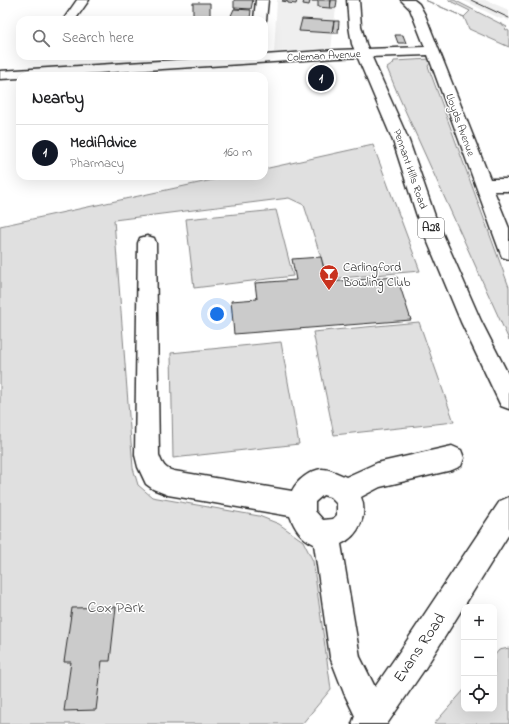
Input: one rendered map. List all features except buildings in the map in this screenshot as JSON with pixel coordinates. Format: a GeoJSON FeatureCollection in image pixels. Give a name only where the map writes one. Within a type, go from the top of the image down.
{"type":"FeatureCollection","features":[{"type":"Feature","properties":{"kind":"main road"},"geometry":{"type":"LineString","coordinates":[[72,16],[83,0]]}},
{"type":"Feature","properties":{"kind":"main road"},"geometry":{"type":"LineString","coordinates":[[260,16],[262,0]]}},
{"type":"Feature","properties":{"kind":"main road","name":"Pennant Hills Road"},"geometry":{"type":"LineString","coordinates":[[353,0],[359,44],[401,141],[426,216],[492,369],[509,399]]}},
{"type":"Feature","properties":{"kind":"main road","name":"Lloyds Avenue"},"geometry":{"type":"LineString","coordinates":[[407,0],[418,11],[509,252]]}},
{"type":"Feature","properties":{"kind":"main road","name":"Coleman Avenue"},"geometry":{"type":"LineString","coordinates":[[268,58],[433,51]]}},
{"type":"Feature","properties":{"kind":"main road"},"geometry":{"type":"LineString","coordinates":[[43,72],[48,60]]}},
{"type":"Feature","properties":{"kind":"main road","name":"Coleman Avenue"},"geometry":{"type":"LineString","coordinates":[[43,72],[182,70],[243,60]]}},
{"type":"Feature","properties":{"kind":"main road","name":"Coleman Avenue"},"geometry":{"type":"LineString","coordinates":[[0,75],[16,74]]}},
{"type":"Feature","properties":{"kind":"main road"},"geometry":{"type":"LineString","coordinates":[[483,185],[509,185]]}},
{"type":"Feature","properties":{"kind":"main road"},"geometry":{"type":"LineString","coordinates":[[147,243],[147,455],[150,467],[156,477],[174,484],[301,504]]}},
{"type":"Feature","properties":{"kind":"main road"},"geometry":{"type":"LineString","coordinates":[[344,492],[377,475],[452,458]]}},
{"type":"Feature","properties":{"kind":"main road"},"geometry":{"type":"LineString","coordinates":[[321,482],[333,484],[344,492],[351,506],[348,523],[335,533],[326,534],[318,532],[310,527],[304,520],[301,512],[301,504],[305,492],[309,488],[321,482]]}},
{"type":"Feature","properties":{"kind":"main road","name":"Evans Road"},"geometry":{"type":"LineString","coordinates":[[370,720],[442,614],[509,510]]}},
{"type":"Feature","properties":{"kind":"main road"},"geometry":{"type":"LineString","coordinates":[[326,534],[345,657],[370,720]]}},
{"type":"Feature","properties":{"kind":"shaded area"},"geometry":{"type":"Polygon","coordinates":[[[277,0],[337,0],[331,49],[274,52],[277,0]]]}},
{"type":"Feature","properties":{"kind":"shaded area"},"geometry":{"type":"Polygon","coordinates":[[[463,0],[485,0],[509,10],[509,21],[504,18],[501,19],[463,0]]]}},
{"type":"Feature","properties":{"kind":"green space"},"geometry":{"type":"Polygon","coordinates":[[[448,0],[454,0],[507,27],[505,29],[509,31],[509,47],[469,29],[464,17],[470,11],[448,0]]]}},
{"type":"Feature","properties":{"kind":"green space"},"geometry":{"type":"Polygon","coordinates":[[[431,59],[428,66],[509,287],[509,340],[387,68],[393,64],[394,61],[431,59]]]}},
{"type":"Feature","properties":{"kind":"green space","name":"Cox Park"},"geometry":{"type":"Polygon","coordinates":[[[373,145],[420,271],[328,279],[304,205],[289,198],[114,220],[133,468],[138,485],[152,497],[259,516],[279,524],[303,541],[313,561],[331,689],[302,724],[0,724],[0,226],[213,180],[268,180],[268,168],[373,145]]]}},
{"type":"Feature","properties":{"kind":"green space"},"geometry":{"type":"Polygon","coordinates":[[[276,210],[293,276],[194,288],[186,219],[276,210]]]}},
{"type":"Feature","properties":{"kind":"green space"},"geometry":{"type":"Polygon","coordinates":[[[419,322],[454,422],[334,435],[313,332],[419,322]]]}},
{"type":"Feature","properties":{"kind":"green space"},"geometry":{"type":"Polygon","coordinates":[[[281,342],[299,444],[173,458],[171,353],[281,342]]]}},
{"type":"Feature","properties":{"kind":"green space"},"geometry":{"type":"Polygon","coordinates":[[[509,648],[509,724],[434,724],[461,693],[461,712],[497,712],[497,652],[499,650],[509,648]]]}},
{"type":"Feature","properties":{"kind":"tram line"},"geometry":{"type":"LineString","coordinates":[[471,0],[509,18]]}},
{"type":"Feature","properties":{"kind":"place","name":"MediAdvice"},"geometry":{"type":"Point","coordinates":[321,78]}},
{"type":"Feature","properties":{"kind":"place","name":"Carlingford Bowling Club"},"geometry":{"type":"Point","coordinates":[329,291]}}]}
